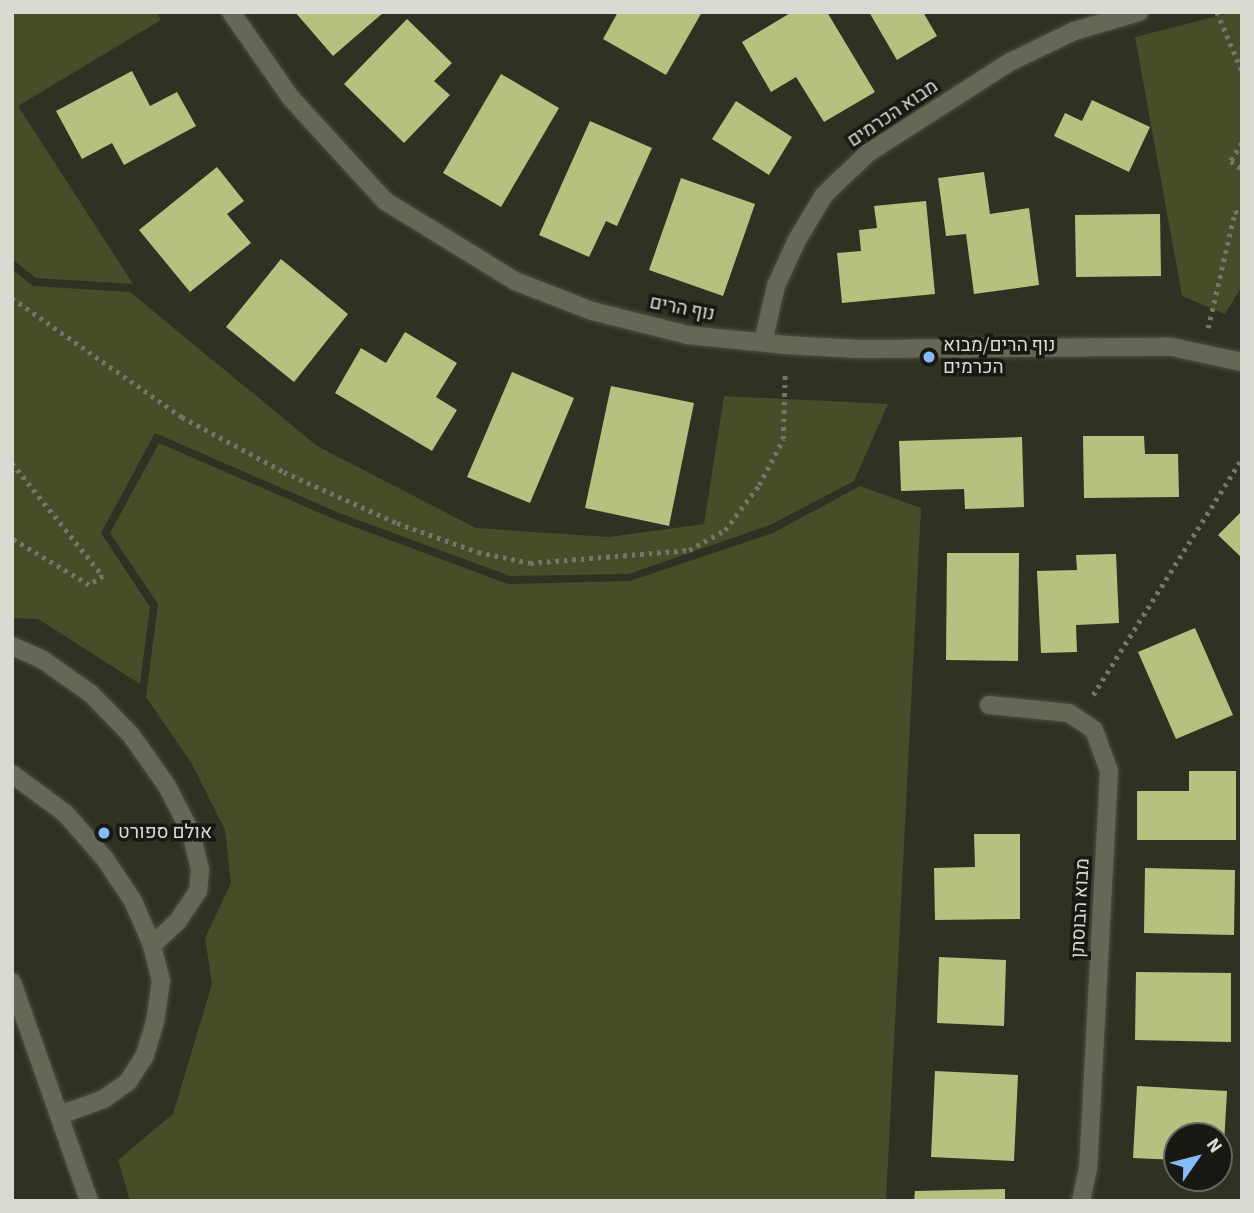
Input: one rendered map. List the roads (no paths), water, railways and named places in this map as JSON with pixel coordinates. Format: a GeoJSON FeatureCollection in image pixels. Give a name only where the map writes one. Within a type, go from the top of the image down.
{"type":"FeatureCollection","features":[{"type":"Feature","properties":{"kind":"street","name":"נוף הרים"},"geometry":{"type":"LineString","coordinates":[[231,12],[290,97],[385,201],[458,249],[514,281],[592,311],[688,335],[786,345],[858,349],[1092,344],[1202,352],[1242,362]]}},
{"type":"Feature","properties":{"kind":"street","name":"מבוא הכרמים"},"geometry":{"type":"LineString","coordinates":[[763,342],[776,286],[797,240],[824,195],[868,153],[1010,62],[1074,32],[1139,12]]}},
{"type":"Feature","properties":{"kind":"street"},"geometry":{"type":"LineString","coordinates":[[12,646],[43,660],[90,692],[131,735],[167,786],[191,833],[200,870],[198,891],[177,922],[152,945]]}},
{"type":"Feature","properties":{"kind":"street","name":"מבוא הבוסתן"},"geometry":{"type":"LineString","coordinates":[[989,705],[1069,713],[1094,730],[1109,771],[1088,1168],[1081,1201]]}},
{"type":"Feature","properties":{"kind":"street"},"geometry":{"type":"LineString","coordinates":[[12,774],[66,814],[105,859],[134,901],[152,945],[161,981],[155,1022],[144,1057],[128,1082],[112,1093],[60,1115]]}},
{"type":"Feature","properties":{"kind":"street"},"geometry":{"type":"LineString","coordinates":[[12,982],[89,1201]]}},
{"type":"Feature","properties":{"kind":"place","name":"נוף הרים/מבוא הכרמים"},"geometry":{"type":"Point","coordinates":[929,357]}},
{"type":"Feature","properties":{"kind":"place","name":"אולם ספורט"},"geometry":{"type":"Point","coordinates":[104,833]}}]}
